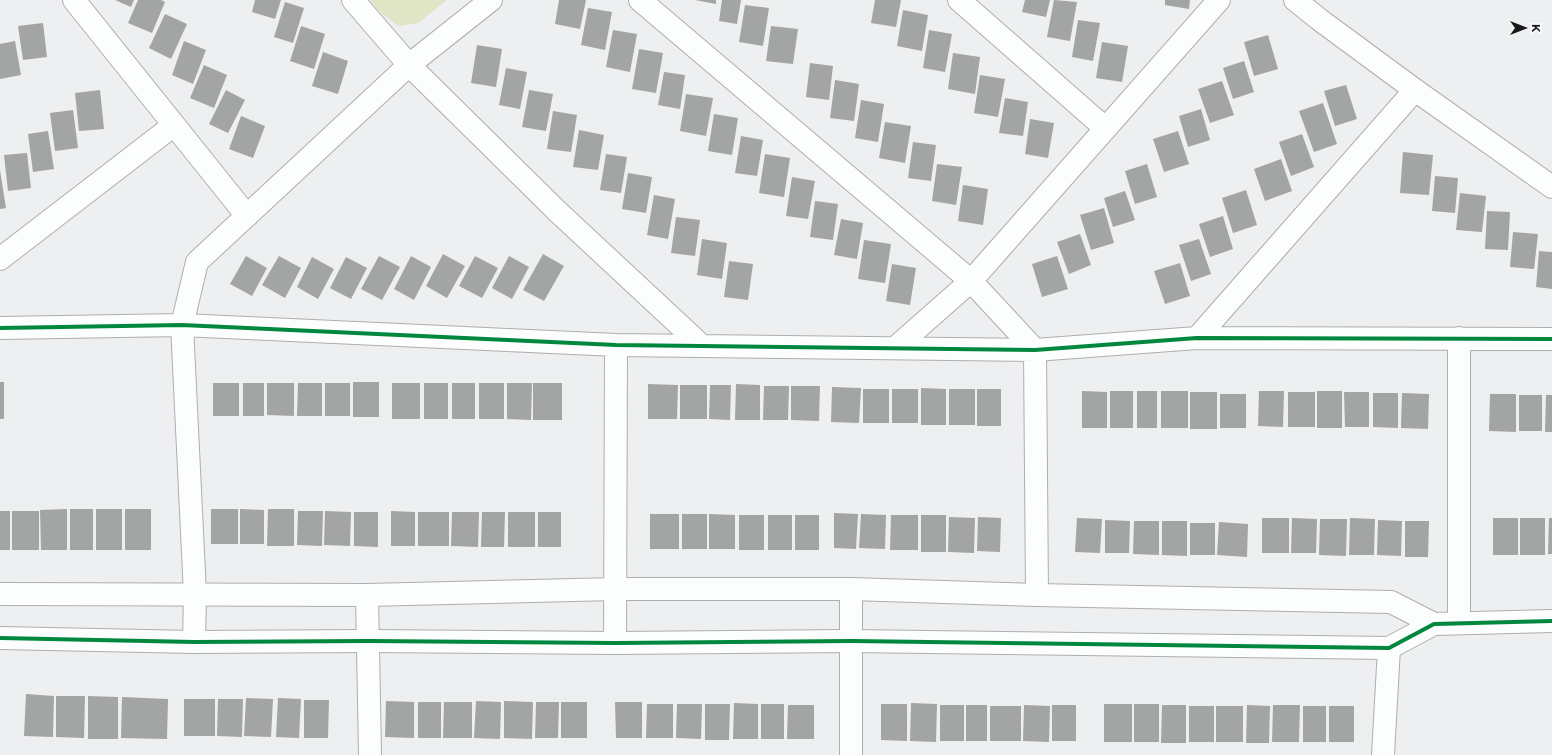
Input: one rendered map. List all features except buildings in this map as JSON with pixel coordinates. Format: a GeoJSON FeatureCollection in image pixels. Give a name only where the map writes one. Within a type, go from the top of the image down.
{"type":"FeatureCollection","features":[{"type":"Feature","properties":{"kind":"street"},"geometry":{"type":"LineString","coordinates":[[74,0],[247,216]]}},
{"type":"Feature","properties":{"kind":"street"},"geometry":{"type":"LineString","coordinates":[[353,0],[409,66],[557,211],[702,346]]}},
{"type":"Feature","properties":{"kind":"street"},"geometry":{"type":"LineString","coordinates":[[194,642],[195,594],[182,326],[197,262],[409,66],[491,0]]}},
{"type":"Feature","properties":{"kind":"street"},"geometry":{"type":"LineString","coordinates":[[640,0],[971,281],[1035,350],[1037,595]]}},
{"type":"Feature","properties":{"kind":"street"},"geometry":{"type":"LineString","coordinates":[[959,0],[1106,128]]}},
{"type":"Feature","properties":{"kind":"street"},"geometry":{"type":"LineString","coordinates":[[896,348],[971,281],[1219,0]]}},
{"type":"Feature","properties":{"kind":"street"},"geometry":{"type":"LineString","coordinates":[[1295,0],[1415,90],[1552,187]]}},
{"type":"Feature","properties":{"kind":"street"},"geometry":{"type":"LineString","coordinates":[[1197,338],[1415,90]]}},
{"type":"Feature","properties":{"kind":"street"},"geometry":{"type":"LineString","coordinates":[[0,259],[174,125]]}},
{"type":"Feature","properties":{"kind":"street"},"geometry":{"type":"LineString","coordinates":[[0,328],[182,326],[616,345],[1035,350],[1197,338],[1552,339]]}},
{"type":"Feature","properties":{"kind":"street"},"geometry":{"type":"LineString","coordinates":[[1459,338],[1459,624]]}},
{"type":"Feature","properties":{"kind":"street"},"geometry":{"type":"LineString","coordinates":[[615,643],[616,345]]}},
{"type":"Feature","properties":{"kind":"street"},"geometry":{"type":"LineString","coordinates":[[0,594],[367,594],[615,589],[850,589],[1037,595],[1391,602],[1434,624],[1552,622]]}},
{"type":"Feature","properties":{"kind":"street"},"geometry":{"type":"LineString","coordinates":[[850,589],[851,755]]}},
{"type":"Feature","properties":{"kind":"street"},"geometry":{"type":"LineString","coordinates":[[367,594],[370,755]]}},
{"type":"Feature","properties":{"kind":"street"},"geometry":{"type":"LineString","coordinates":[[0,638],[194,642],[369,641],[615,643],[851,641],[1389,648],[1434,624]]}},
{"type":"Feature","properties":{"kind":"street"},"geometry":{"type":"LineString","coordinates":[[1383,755],[1389,648]]}},
{"type":"Feature","properties":{"kind":"green space"},"geometry":{"type":"Polygon","coordinates":[[[370,0],[447,0],[418,23],[399,26],[382,14],[370,0]]]}},
{"type":"Feature","properties":{"kind":"cycle path"},"geometry":{"type":"LineString","coordinates":[[0,328],[182,325],[616,345],[1035,350],[1197,338],[1552,339]]}},
{"type":"Feature","properties":{"kind":"cycle path"},"geometry":{"type":"LineString","coordinates":[[0,638],[194,642],[369,641],[615,643],[851,641],[1389,648],[1434,624],[1552,621]]}}]}
